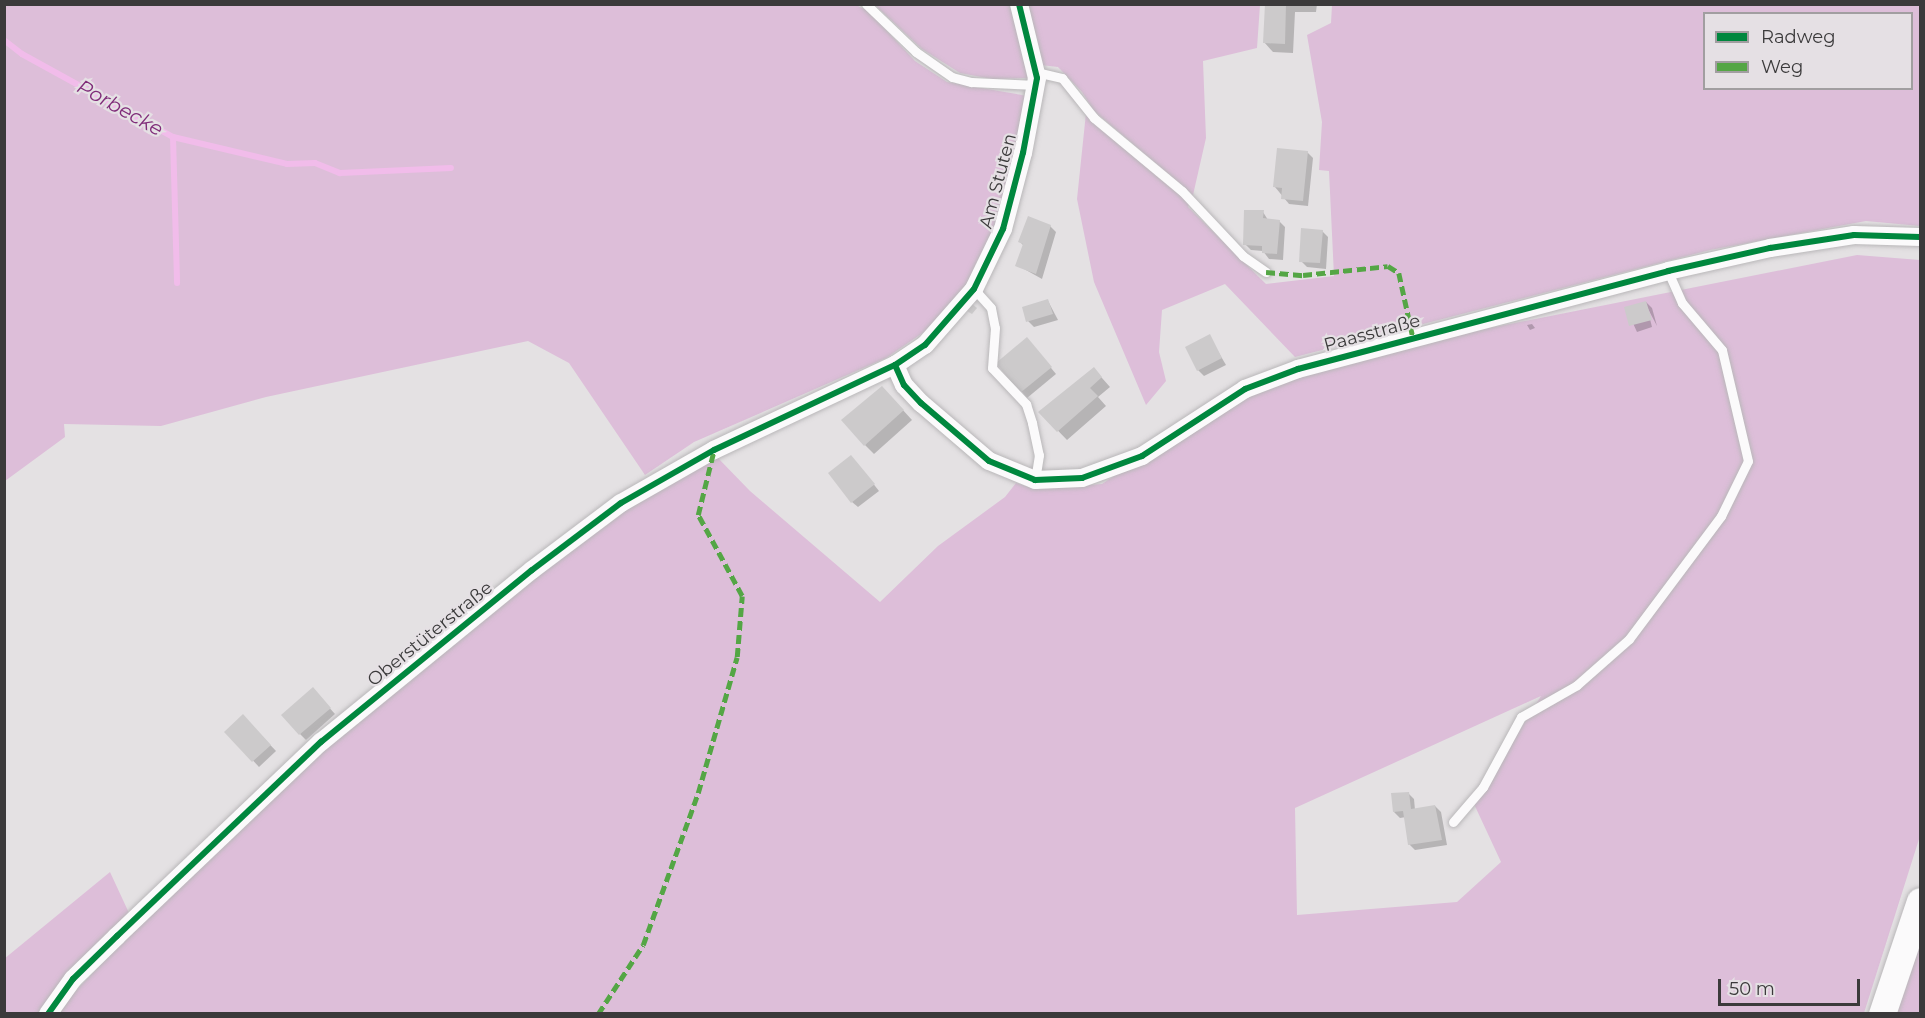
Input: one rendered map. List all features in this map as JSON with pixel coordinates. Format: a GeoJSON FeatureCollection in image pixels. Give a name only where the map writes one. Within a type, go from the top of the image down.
{"type":"FeatureCollection","features":[{"type":"Feature","properties":{"kind":"main road"},"geometry":{"type":"LineString","coordinates":[[1882,1014],[1920,901]]}},
{"type":"Feature","properties":{"kind":"street","name":"Am Stuten"},"geometry":{"type":"LineString","coordinates":[[895,365],[925,345],[974,289],[1003,229],[1036,79],[1019,4]]}},
{"type":"Feature","properties":{"kind":"street","name":"Paasstraße"},"geometry":{"type":"LineString","coordinates":[[895,365],[904,385],[921,403],[989,461],[1035,480],[1082,478],[1109,471],[1142,456],[1245,389],[1298,369],[1668,271],[1770,248],[1854,236],[1920,237]]}},
{"type":"Feature","properties":{"kind":"street","name":"Oberstüterstraße"},"geometry":{"type":"LineString","coordinates":[[48,1014],[73,980],[102,950],[321,742],[532,570],[621,503],[714,450],[895,365]]}},
{"type":"Feature","properties":{"kind":"lane"},"geometry":{"type":"LineString","coordinates":[[866,4],[916,52],[952,77],[971,82],[1062,78],[1094,118],[1182,191],[1243,256],[1266,272]]}},
{"type":"Feature","properties":{"kind":"lane"},"geometry":{"type":"LineString","coordinates":[[1453,822],[1482,787],[1521,717],[1577,685],[1629,639],[1721,516],[1748,461],[1722,350],[1700,319],[1682,303],[1668,271]]}},
{"type":"Feature","properties":{"kind":"lane"},"geometry":{"type":"LineString","coordinates":[[974,289],[991,308],[995,328],[992,368],[1026,404],[1039,455],[1035,480]]}},
{"type":"Feature","properties":{"kind":"shaded area"},"geometry":{"type":"Polygon","coordinates":[[[5,5],[856,5],[868,11],[915,61],[947,82],[1028,96],[996,223],[967,284],[927,330],[886,358],[694,442],[645,475],[569,363],[528,341],[266,397],[161,426],[64,424],[65,437],[5,481],[5,5]]]}},
{"type":"Feature","properties":{"kind":"shaded area"},"geometry":{"type":"Polygon","coordinates":[[[875,5],[1014,5],[1028,78],[992,79],[960,73],[922,49],[875,5]]]}},
{"type":"Feature","properties":{"kind":"shaded area"},"geometry":{"type":"Polygon","coordinates":[[[1028,5],[1260,5],[1257,48],[1203,61],[1206,138],[1193,195],[1094,111],[1082,92],[1058,67],[1041,65],[1028,5]]]}},
{"type":"Feature","properties":{"kind":"shaded area"},"geometry":{"type":"Polygon","coordinates":[[[1332,5],[1920,5],[1920,226],[1866,221],[1710,250],[1295,357],[1225,284],[1162,310],[1159,352],[1166,381],[1146,405],[1094,282],[1077,199],[1086,113],[1189,203],[1188,207],[1266,284],[1334,276],[1329,171],[1319,170],[1322,122],[1307,35],[1331,23],[1332,5]]]}},
{"type":"Feature","properties":{"kind":"shaded area"},"geometry":{"type":"Polygon","coordinates":[[[1857,255],[1920,260],[1920,836],[1864,1013],[5,1014],[4,959],[110,872],[129,913],[65,1002],[139,925],[326,746],[623,508],[717,457],[750,491],[880,602],[938,546],[1005,497],[1016,483],[1036,489],[1102,484],[1225,403],[1306,371],[1399,346],[1857,255]],[[1541,696],[1295,808],[1297,915],[1457,902],[1501,862],[1474,804],[1541,696]]]}},
{"type":"Feature","properties":{"kind":"shaded area"},"geometry":{"type":"Polygon","coordinates":[[[1920,938],[1920,1013],[1894,1014],[1920,938]]]}},
{"type":"Feature","properties":{"kind":"building"},"geometry":{"type":"Polygon","coordinates":[[[1265,4],[1286,4],[1285,44],[1263,43],[1265,4]]]}},
{"type":"Feature","properties":{"kind":"building"},"geometry":{"type":"Polygon","coordinates":[[[1277,148],[1308,151],[1303,201],[1281,199],[1282,188],[1273,187],[1277,148]]]}},
{"type":"Feature","properties":{"kind":"building"},"geometry":{"type":"Polygon","coordinates":[[[1244,210],[1264,210],[1263,218],[1280,220],[1277,254],[1262,253],[1262,246],[1243,245],[1244,210]]]}},
{"type":"Feature","properties":{"kind":"building"},"geometry":{"type":"Polygon","coordinates":[[[1028,216],[1051,225],[1036,274],[1015,266],[1023,244],[1018,242],[1028,216]]]}},
{"type":"Feature","properties":{"kind":"building"},"geometry":{"type":"Polygon","coordinates":[[[1301,228],[1323,230],[1320,263],[1299,262],[1301,228]]]}},
{"type":"Feature","properties":{"kind":"building"},"geometry":{"type":"Polygon","coordinates":[[[1048,299],[1053,314],[1026,322],[1022,307],[1048,299]]]}},
{"type":"Feature","properties":{"kind":"building"},"geometry":{"type":"Polygon","coordinates":[[[1646,301],[1652,320],[1629,326],[1624,307],[1646,301]]]}},
{"type":"Feature","properties":{"kind":"building"},"geometry":{"type":"Polygon","coordinates":[[[972,304],[977,308],[972,314],[967,311],[972,304]]]}},
{"type":"Feature","properties":{"kind":"building"},"geometry":{"type":"Polygon","coordinates":[[[1210,334],[1222,358],[1197,371],[1185,347],[1210,334]]]}},
{"type":"Feature","properties":{"kind":"building"},"geometry":{"type":"Polygon","coordinates":[[[1027,337],[1052,367],[1020,393],[996,363],[1027,337]]]}},
{"type":"Feature","properties":{"kind":"building"},"geometry":{"type":"Polygon","coordinates":[[[1094,367],[1102,377],[1090,388],[1098,396],[1057,432],[1038,412],[1094,367]]]}},
{"type":"Feature","properties":{"kind":"building"},"geometry":{"type":"Polygon","coordinates":[[[882,386],[904,410],[864,446],[841,420],[882,386]]]}},
{"type":"Feature","properties":{"kind":"building"},"geometry":{"type":"Polygon","coordinates":[[[851,455],[875,484],[851,503],[828,473],[851,455]]]}},
{"type":"Feature","properties":{"kind":"building"},"geometry":{"type":"Polygon","coordinates":[[[313,687],[331,708],[299,735],[281,715],[313,687]]]}},
{"type":"Feature","properties":{"kind":"building"},"geometry":{"type":"Polygon","coordinates":[[[243,714],[271,745],[252,762],[224,732],[243,714]]]}},
{"type":"Feature","properties":{"kind":"building"},"geometry":{"type":"Polygon","coordinates":[[[1409,792],[1411,809],[1435,805],[1442,840],[1408,845],[1403,811],[1393,812],[1391,793],[1409,792]]]}},
{"type":"Feature","properties":{"kind":"waterway","name":"Porbecke"},"geometry":{"type":"LineString","coordinates":[[4,40],[22,54],[173,137],[177,283]]}},
{"type":"Feature","properties":{"kind":"waterway"},"geometry":{"type":"LineString","coordinates":[[173,137],[287,164],[315,163],[340,173],[451,168]]}},
{"type":"Feature","properties":{"kind":"marked path"},"geometry":{"type":"LineString","coordinates":[[1266,272],[1303,275],[1388,266],[1399,273],[1413,337]]}},
{"type":"Feature","properties":{"kind":"marked path"},"geometry":{"type":"LineString","coordinates":[[598,1014],[643,945],[698,793],[737,657],[742,596],[698,515],[714,450]]}},
{"type":"Feature","properties":{"kind":"cycle path"},"geometry":{"type":"LineString","coordinates":[[48,1014],[73,979],[321,742],[532,570],[621,503],[714,450],[895,365],[925,345],[974,289],[1003,229],[1023,153],[1037,78],[1019,4]]}},
{"type":"Feature","properties":{"kind":"cycle path"},"geometry":{"type":"LineString","coordinates":[[895,365],[904,385],[921,403],[989,461],[1035,480],[1082,478],[1142,456],[1245,389],[1298,369],[1668,271],[1770,248],[1854,235],[1920,237]]}}]}
